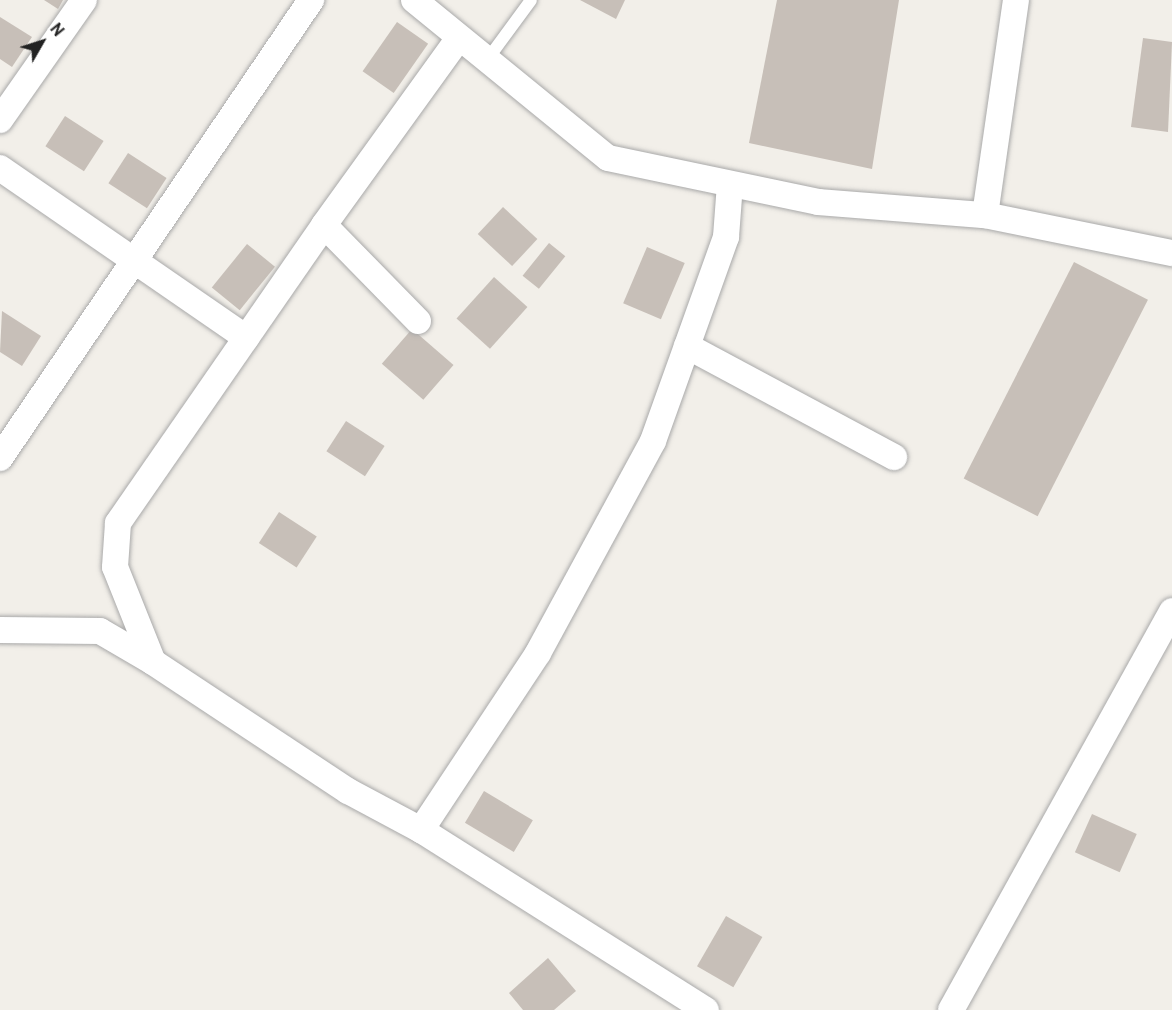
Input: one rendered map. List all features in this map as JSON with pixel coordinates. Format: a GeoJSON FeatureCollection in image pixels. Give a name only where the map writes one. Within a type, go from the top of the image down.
{"type":"FeatureCollection","features":[{"type":"Feature","properties":{"kind":"street"},"geometry":{"type":"LineString","coordinates":[[0,120],[84,0]]}},
{"type":"Feature","properties":{"kind":"street"},"geometry":{"type":"LineString","coordinates":[[0,458],[130,261],[311,0]]}},
{"type":"Feature","properties":{"kind":"street"},"geometry":{"type":"LineString","coordinates":[[414,0],[458,39],[608,158],[818,202],[985,215],[1172,250]]}},
{"type":"Feature","properties":{"kind":"street"},"geometry":{"type":"LineString","coordinates":[[985,215],[1016,0]]}},
{"type":"Feature","properties":{"kind":"street"},"geometry":{"type":"LineString","coordinates":[[153,662],[115,567],[118,523],[324,225],[458,39]]}},
{"type":"Feature","properties":{"kind":"street"},"geometry":{"type":"LineString","coordinates":[[0,168],[130,261],[246,338]]}},
{"type":"Feature","properties":{"kind":"street"},"geometry":{"type":"LineString","coordinates":[[421,830],[538,653],[653,441],[726,237],[730,184]]}},
{"type":"Feature","properties":{"kind":"street"},"geometry":{"type":"LineString","coordinates":[[324,225],[418,321]]}},
{"type":"Feature","properties":{"kind":"street"},"geometry":{"type":"LineString","coordinates":[[687,346],[894,457]]}},
{"type":"Feature","properties":{"kind":"street"},"geometry":{"type":"LineString","coordinates":[[951,1010],[1172,612]]}},
{"type":"Feature","properties":{"kind":"street"},"geometry":{"type":"LineString","coordinates":[[0,630],[100,631],[153,662],[348,791],[421,830],[706,1010]]}},
{"type":"Feature","properties":{"kind":"lane"},"geometry":{"type":"LineString","coordinates":[[487,60],[531,0]]}},
{"type":"Feature","properties":{"kind":"building"},"geometry":{"type":"Polygon","coordinates":[[[44,0],[63,0],[58,9],[44,0]]]}},
{"type":"Feature","properties":{"kind":"building"},"geometry":{"type":"Polygon","coordinates":[[[580,0],[625,0],[616,19],[580,0]]]}},
{"type":"Feature","properties":{"kind":"building"},"geometry":{"type":"Polygon","coordinates":[[[777,0],[899,0],[872,169],[749,143],[777,0]]]}},
{"type":"Feature","properties":{"kind":"building"},"geometry":{"type":"Polygon","coordinates":[[[0,17],[32,37],[12,67],[0,59],[0,17]]]}},
{"type":"Feature","properties":{"kind":"building"},"geometry":{"type":"Polygon","coordinates":[[[397,22],[428,44],[394,93],[363,71],[397,22]]]}},
{"type":"Feature","properties":{"kind":"building"},"geometry":{"type":"Polygon","coordinates":[[[1143,38],[1172,42],[1168,132],[1131,127],[1143,38]]]}},
{"type":"Feature","properties":{"kind":"building"},"geometry":{"type":"Polygon","coordinates":[[[65,116],[104,141],[84,171],[45,146],[65,116]]]}},
{"type":"Feature","properties":{"kind":"building"},"geometry":{"type":"Polygon","coordinates":[[[128,153],[167,178],[147,208],[108,183],[128,153]]]}},
{"type":"Feature","properties":{"kind":"building"},"geometry":{"type":"Polygon","coordinates":[[[503,207],[537,239],[512,266],[478,234],[503,207]]]}},
{"type":"Feature","properties":{"kind":"building"},"geometry":{"type":"Polygon","coordinates":[[[549,243],[565,256],[539,289],[523,276],[549,243]]]}},
{"type":"Feature","properties":{"kind":"building"},"geometry":{"type":"Polygon","coordinates":[[[247,244],[275,267],[240,310],[212,288],[247,244]]]}},
{"type":"Feature","properties":{"kind":"building"},"geometry":{"type":"Polygon","coordinates":[[[647,247],[685,263],[661,319],[623,303],[647,247]]]}},
{"type":"Feature","properties":{"kind":"building"},"geometry":{"type":"Polygon","coordinates":[[[1074,262],[1148,300],[1038,516],[964,479],[1074,262]]]}},
{"type":"Feature","properties":{"kind":"building"},"geometry":{"type":"Polygon","coordinates":[[[494,277],[527,307],[490,349],[457,319],[494,277]]]}},
{"type":"Feature","properties":{"kind":"building"},"geometry":{"type":"Polygon","coordinates":[[[2,311],[41,336],[22,366],[0,352],[2,311]]]}},
{"type":"Feature","properties":{"kind":"building"},"geometry":{"type":"Polygon","coordinates":[[[412,329],[454,365],[423,400],[382,364],[412,329]]]}},
{"type":"Feature","properties":{"kind":"building"},"geometry":{"type":"Polygon","coordinates":[[[346,421],[385,446],[365,476],[326,451],[346,421]]]}},
{"type":"Feature","properties":{"kind":"building"},"geometry":{"type":"Polygon","coordinates":[[[279,512],[317,537],[297,568],[259,543],[279,512]]]}},
{"type":"Feature","properties":{"kind":"building"},"geometry":{"type":"Polygon","coordinates":[[[484,791],[533,820],[514,852],[465,823],[484,791]]]}},
{"type":"Feature","properties":{"kind":"building"},"geometry":{"type":"Polygon","coordinates":[[[1092,814],[1137,834],[1120,872],[1075,852],[1092,814]]]}},
{"type":"Feature","properties":{"kind":"building"},"geometry":{"type":"Polygon","coordinates":[[[726,916],[762,937],[733,987],[697,966],[726,916]]]}},
{"type":"Feature","properties":{"kind":"building"},"geometry":{"type":"Polygon","coordinates":[[[548,958],[576,991],[554,1010],[523,1010],[509,993],[548,958]]]}}]}
